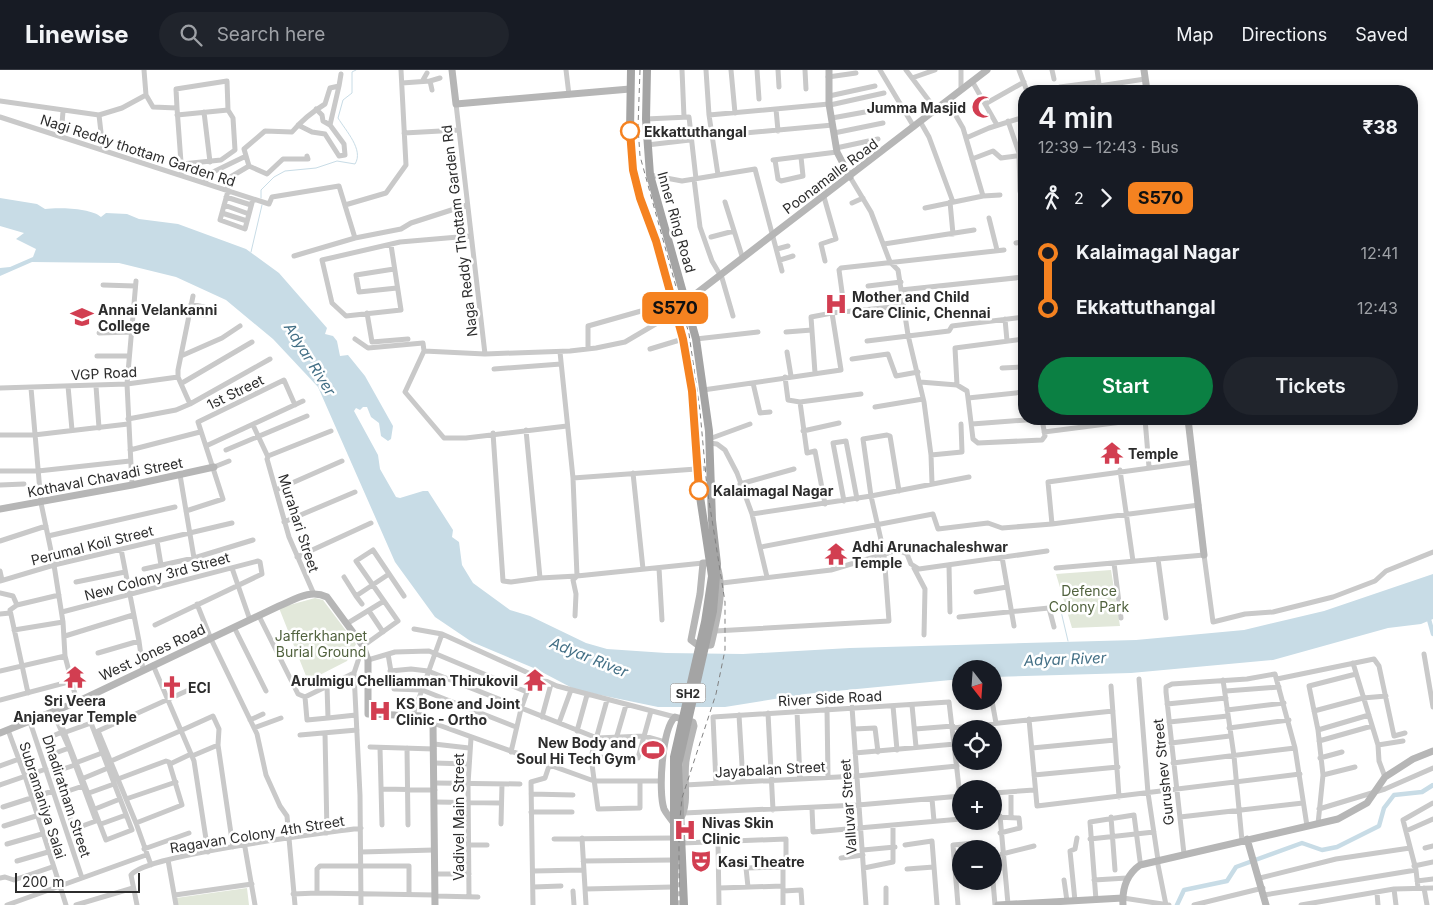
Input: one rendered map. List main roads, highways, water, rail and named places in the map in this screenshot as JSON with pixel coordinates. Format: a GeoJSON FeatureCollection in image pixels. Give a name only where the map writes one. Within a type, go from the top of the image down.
{"type":"FeatureCollection","features":[{"type":"Feature","properties":{"kind":"main road","name":"Inner Ring Road"},"geometry":{"type":"LineString","coordinates":[[631,70],[633,170],[683,339],[692,391],[697,469],[710,563],[717,580],[705,622],[676,745],[673,764],[678,815]]}},
{"type":"Feature","properties":{"kind":"main road","name":"Inner Ring Road"},"geometry":{"type":"LineString","coordinates":[[647,70],[646,119],[650,175],[696,339],[703,390],[709,441],[712,520],[710,563]]}},
{"type":"Feature","properties":{"kind":"main road","name":"SH2"},"geometry":{"type":"LineString","coordinates":[[674,905],[673,838],[678,815]]}},
{"type":"Feature","properties":{"kind":"main road","name":"SH2"},"geometry":{"type":"LineString","coordinates":[[678,815],[682,843],[684,905]]}},
{"type":"Feature","properties":{"kind":"water","name":"Adyar River"},"geometry":{"type":"Polygon","coordinates":[[[0,198],[37,204],[45,209],[66,208],[83,210],[101,217],[106,213],[127,214],[139,219],[178,224],[246,249],[279,273],[327,328],[325,334],[333,336],[337,341],[340,356],[348,355],[365,376],[393,426],[391,439],[388,441],[381,436],[379,423],[371,417],[367,407],[363,407],[360,410],[356,408],[354,411],[378,455],[380,469],[396,497],[400,498],[428,491],[453,530],[452,537],[459,542],[462,565],[473,583],[510,610],[530,616],[586,643],[607,649],[666,653],[743,654],[850,648],[1136,640],[1244,630],[1324,611],[1433,574],[1433,619],[1421,624],[1388,628],[1273,660],[1131,673],[1002,677],[1002,660],[952,660],[952,680],[805,694],[725,707],[658,707],[576,690],[536,669],[472,642],[435,617],[395,562],[318,387],[273,339],[226,300],[176,277],[119,263],[32,262],[0,276],[0,268],[10,267],[33,257],[36,249],[16,239],[24,233],[0,226],[0,198]]]}},
{"type":"Feature","properties":{"kind":"waterway"},"geometry":{"type":"LineString","coordinates":[[261,198],[261,190],[274,177],[285,171],[316,168],[337,161],[355,164],[357,159],[356,147],[338,118],[343,100],[352,93],[352,72],[356,70]]}},
{"type":"Feature","properties":{"kind":"waterway"},"geometry":{"type":"LineString","coordinates":[[251,252],[262,205]]}},
{"type":"Feature","properties":{"kind":"waterway"},"geometry":{"type":"LineString","coordinates":[[1060,607],[1068,641]]}},
{"type":"Feature","properties":{"kind":"waterway"},"geometry":{"type":"LineString","coordinates":[[1428,616],[1433,634]]}},
{"type":"Feature","properties":{"kind":"waterway"},"geometry":{"type":"LineString","coordinates":[[1177,905],[1184,890],[1227,881],[1236,867],[1302,843],[1322,850],[1337,847],[1379,826],[1384,808],[1394,795],[1422,792],[1433,785]]}},
{"type":"Feature","properties":{"kind":"railway"},"geometry":{"type":"LineString","coordinates":[[640,70],[638,127],[640,156],[689,334],[700,411],[707,488],[725,602],[725,650],[716,694],[682,798],[679,829],[679,905]]}},
{"type":"Feature","properties":{"kind":"place","name":"Jumma Masjid"},"geometry":{"type":"Point","coordinates":[983,107]}},
{"type":"Feature","properties":{"kind":"place","name":"Ekkattuthangal"},"geometry":{"type":"Point","coordinates":[630,131]}},
{"type":"Feature","properties":{"kind":"place","name":"Mother and Child Care Clinic, Chennai"},"geometry":{"type":"Point","coordinates":[836,304]}},
{"type":"Feature","properties":{"kind":"place","name":"Annai Velankanni College"},"geometry":{"type":"Point","coordinates":[82,317]}},
{"type":"Feature","properties":{"kind":"place","name":"Temple"},"geometry":{"type":"Point","coordinates":[1112,453]}},
{"type":"Feature","properties":{"kind":"place","name":"Kalaimagal Nagar"},"geometry":{"type":"Point","coordinates":[699,490]}},
{"type":"Feature","properties":{"kind":"place","name":"Adhi Arunachaleshwar Temple"},"geometry":{"type":"Point","coordinates":[836,554]}},
{"type":"Feature","properties":{"kind":"place","name":"Sri Veera Anjaneyar Temple"},"geometry":{"type":"Point","coordinates":[75,677]}},
{"type":"Feature","properties":{"kind":"place","name":"Arulmigu Chelliamman Thirukovil"},"geometry":{"type":"Point","coordinates":[535,680]}},
{"type":"Feature","properties":{"kind":"place","name":"ECI"},"geometry":{"type":"Point","coordinates":[172,687]}},
{"type":"Feature","properties":{"kind":"place","name":"KS Bone and Joint Clinic - Ortho"},"geometry":{"type":"Point","coordinates":[380,711]}},
{"type":"Feature","properties":{"kind":"place","name":"New Body and Soul Hi Tech Gym"},"geometry":{"type":"Point","coordinates":[653,750]}},
{"type":"Feature","properties":{"kind":"place","name":"Nivas Skin Clinic"},"geometry":{"type":"Point","coordinates":[685,830]}},
{"type":"Feature","properties":{"kind":"place","name":"Kasi Theatre"},"geometry":{"type":"Point","coordinates":[701,861]}},
{"type":"Feature","properties":{"kind":"park label","name":"Defence Colony Park"},"geometry":{"type":"Point","coordinates":[1089,598]}},
{"type":"Feature","properties":{"kind":"park label","name":"Jafferkhanpet Burial Ground"},"geometry":{"type":"Point","coordinates":[321,644]}}]}
